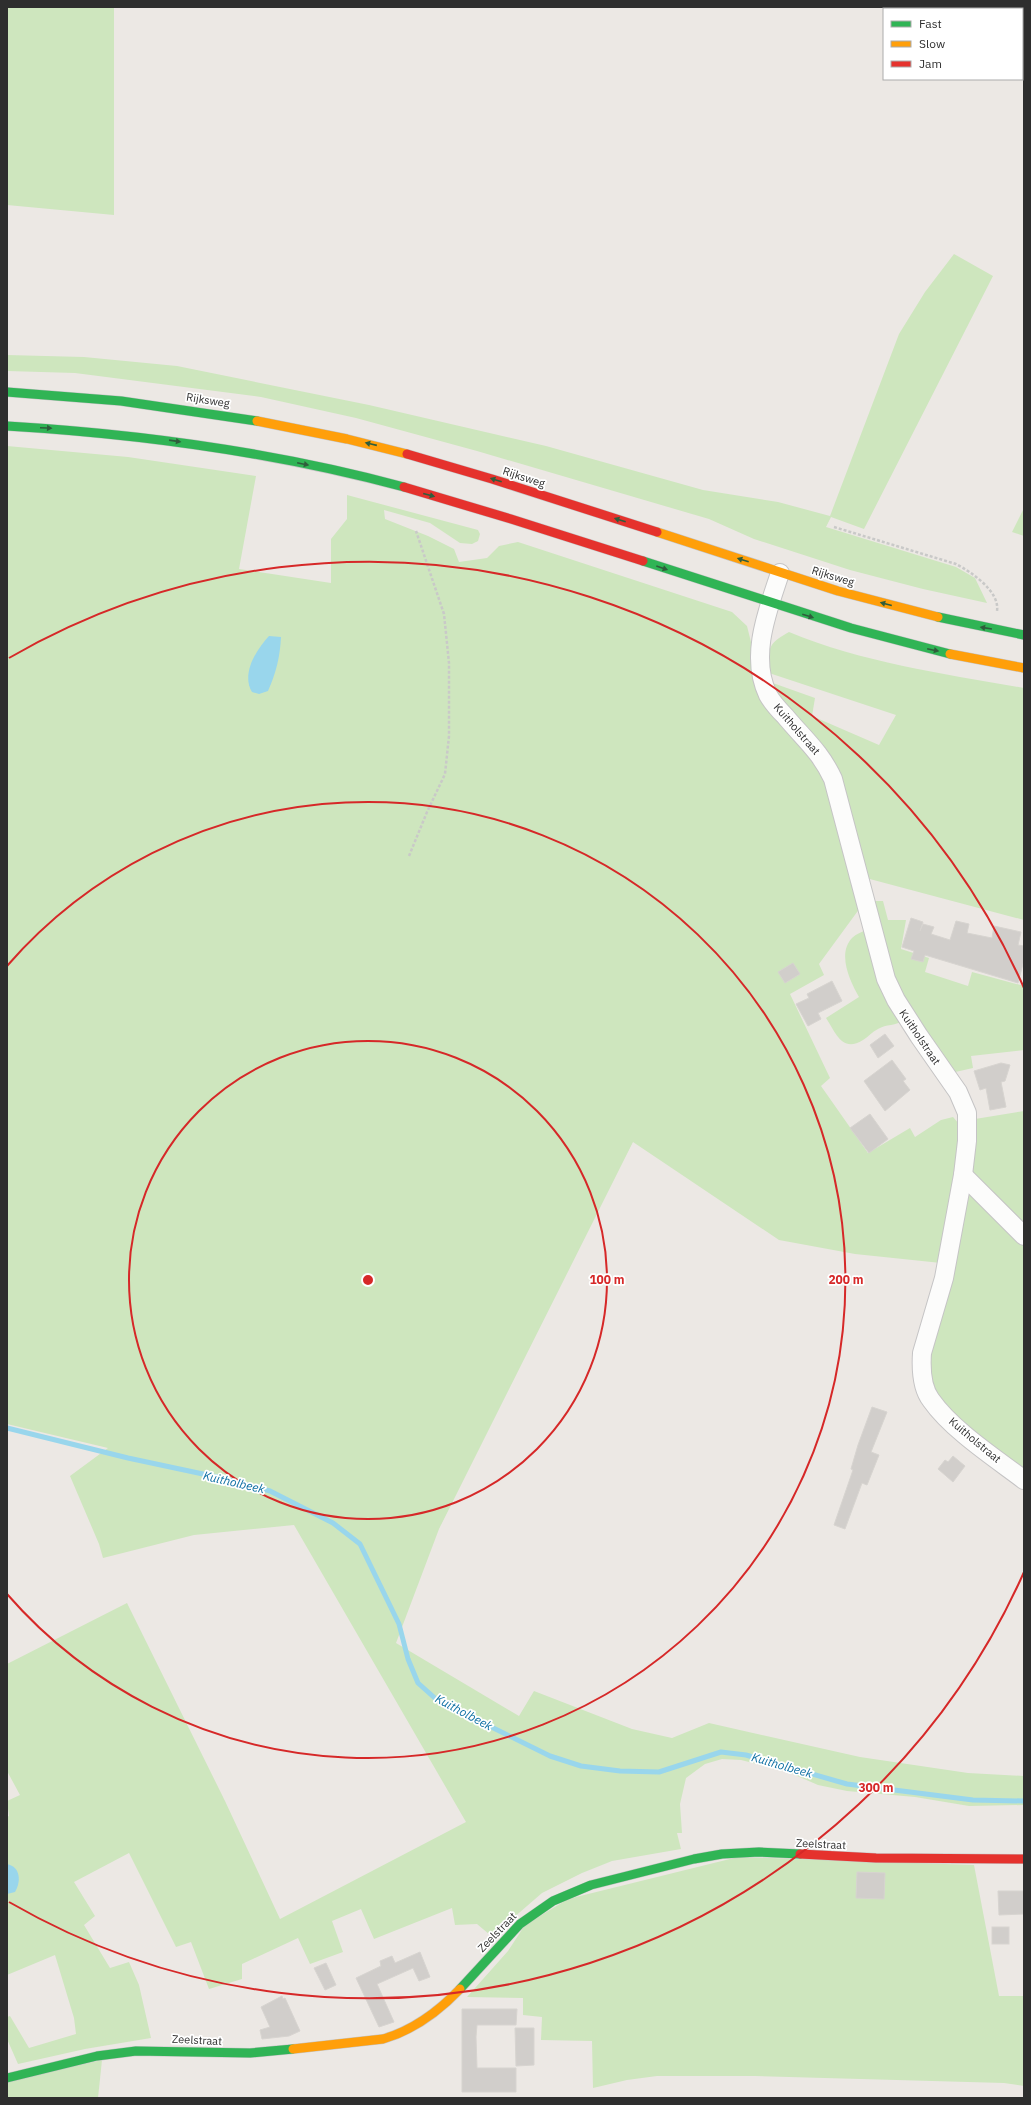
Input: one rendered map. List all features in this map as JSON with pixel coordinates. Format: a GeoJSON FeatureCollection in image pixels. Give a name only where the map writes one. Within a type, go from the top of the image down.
{"type":"FeatureCollection","features":[{"type":"Feature","properties":{"kind":"main road","name":"Rijksweg"},"geometry":{"type":"LineString","coordinates":[[7,392],[94,398],[178,407],[298,428],[381,447],[458,468],[780,573],[924,615],[976,627],[1024,634]]}},
{"type":"Feature","properties":{"kind":"main road"},"geometry":{"type":"LineString","coordinates":[[7,426],[150,437],[261,455],[335,470],[433,496],[520,522],[770,604],[918,646],[1024,668]]}},
{"type":"Feature","properties":{"kind":"main road","name":"Zeelstraat"},"geometry":{"type":"LineString","coordinates":[[7,2078],[91,2057],[136,2051],[162,2050],[250,2053],[367,2041],[393,2036],[412,2028],[443,2007],[520,1924],[553,1901],[591,1885],[694,1859],[722,1854],[759,1852],[882,1858],[1024,1859]]}},
{"type":"Feature","properties":{"kind":"street","name":"Kuitholstraat"},"geometry":{"type":"LineString","coordinates":[[780,573],[770,604],[760,644],[759,663],[768,696],[815,748],[833,779],[886,979],[896,1000],[958,1092],[967,1113],[967,1141],[963,1175],[944,1278],[922,1353],[921,1365],[923,1382],[930,1400],[962,1433],[1024,1480]]}},
{"type":"Feature","properties":{"kind":"street"},"geometry":{"type":"LineString","coordinates":[[963,1175],[1024,1236]]}},
{"type":"Feature","properties":{"kind":"path"},"geometry":{"type":"LineString","coordinates":[[834,527],[956,564],[969,571],[991,593]]}},
{"type":"Feature","properties":{"kind":"path"},"geometry":{"type":"LineString","coordinates":[[409,856],[427,812],[445,774],[449,736],[450,663],[444,614],[416,531]]}},
{"type":"Feature","properties":{"kind":"green space"},"geometry":{"type":"Polygon","coordinates":[[[7,7],[114,7],[114,215],[7,205],[7,7]]]}},
{"type":"Feature","properties":{"kind":"green space"},"geometry":{"type":"Polygon","coordinates":[[[954,254],[993,276],[864,529],[831,517],[826,527],[956,567],[975,578],[987,603],[923,589],[850,570],[754,539],[709,519],[477,451],[356,418],[261,397],[75,373],[7,371],[7,355],[84,357],[177,366],[369,405],[546,446],[703,490],[778,502],[830,516],[899,334],[925,292],[954,254]]]}},
{"type":"Feature","properties":{"kind":"green space"},"geometry":{"type":"Polygon","coordinates":[[[7,446],[128,457],[256,476],[239,569],[331,583],[331,539],[347,519],[347,495],[478,530],[480,534],[478,541],[472,544],[460,543],[430,523],[384,510],[385,519],[428,536],[454,549],[459,562],[487,558],[499,546],[518,542],[732,612],[747,626],[753,650],[822,772],[842,836],[860,908],[819,964],[824,975],[790,994],[830,1078],[821,1086],[868,1153],[910,1128],[915,1137],[941,1120],[953,1117],[960,1125],[961,1137],[941,1263],[855,1254],[779,1240],[633,1142],[439,1529],[396,1643],[519,1716],[534,1691],[632,1729],[672,1738],[709,1723],[860,1757],[968,1773],[1024,1776],[1024,1805],[969,1806],[915,1797],[847,1791],[818,1785],[788,1772],[741,1760],[722,1759],[705,1764],[686,1778],[680,1804],[682,1833],[677,1833],[681,1849],[612,1861],[582,1873],[542,1893],[512,1919],[496,1940],[477,1924],[455,1925],[452,1908],[374,1939],[361,1909],[332,1921],[343,1952],[310,1964],[298,1938],[242,1964],[242,1979],[209,1989],[191,1942],[176,1947],[129,1853],[74,1882],[95,1916],[84,1925],[110,1968],[129,1962],[139,1985],[151,2038],[85,2049],[18,2064],[7,2039],[7,2017],[10,2016],[29,2048],[76,2034],[74,2018],[55,1955],[7,1975],[7,1817],[9,1816],[7,1801],[20,1795],[7,1771],[7,1664],[127,1603],[225,1801],[280,1919],[466,1822],[294,1525],[194,1535],[103,1558],[99,1544],[70,1476],[108,1448],[7,1424],[7,446]]]}},
{"type":"Feature","properties":{"kind":"green space"},"geometry":{"type":"Polygon","coordinates":[[[1024,508],[1024,536],[1012,532],[1024,508]]]}},
{"type":"Feature","properties":{"kind":"green space"},"geometry":{"type":"Polygon","coordinates":[[[789,632],[817,643],[875,660],[1024,688],[1024,920],[866,878],[839,783],[781,704],[770,682],[815,698],[812,716],[879,745],[896,715],[769,673],[770,648],[776,640],[789,632]]]}},
{"type":"Feature","properties":{"kind":"green space"},"geometry":{"type":"Polygon","coordinates":[[[871,901],[883,901],[888,920],[906,920],[901,949],[929,958],[925,972],[968,986],[972,972],[1024,986],[1024,1050],[971,1056],[973,1068],[951,1073],[900,997],[871,901]]]}},
{"type":"Feature","properties":{"kind":"green space"},"geometry":{"type":"Polygon","coordinates":[[[866,930],[904,1020],[881,1027],[863,1040],[850,1044],[840,1040],[826,1018],[859,997],[846,968],[845,959],[848,944],[852,938],[866,930]]]}},
{"type":"Feature","properties":{"kind":"green space"},"geometry":{"type":"Polygon","coordinates":[[[1024,1111],[1024,1230],[972,1175],[971,1160],[975,1119],[1024,1111]]]}},
{"type":"Feature","properties":{"kind":"green space"},"geometry":{"type":"Polygon","coordinates":[[[966,1190],[1024,1242],[1024,1474],[945,1408],[931,1385],[927,1362],[966,1190]]]}},
{"type":"Feature","properties":{"kind":"green space"},"geometry":{"type":"Polygon","coordinates":[[[738,1857],[974,1865],[999,1996],[1024,1996],[1024,2086],[1004,2083],[755,2076],[657,2076],[627,2080],[593,2088],[592,2041],[541,2040],[542,2017],[523,2015],[523,1998],[467,1997],[508,1951],[525,1925],[568,1899],[738,1857]]]}},
{"type":"Feature","properties":{"kind":"green space"},"geometry":{"type":"Polygon","coordinates":[[[102,2060],[98,2098],[7,2098],[7,2081],[102,2060]]]}},
{"type":"Feature","properties":{"kind":"water"},"geometry":{"type":"Polygon","coordinates":[[[269,636],[281,637],[279,658],[268,691],[259,694],[252,692],[249,685],[249,670],[259,648],[269,636]]]}},
{"type":"Feature","properties":{"kind":"water"},"geometry":{"type":"Polygon","coordinates":[[[7,1864],[15,1868],[19,1880],[15,1892],[7,1894],[7,1864]]]}},
{"type":"Feature","properties":{"kind":"building"},"geometry":{"type":"Polygon","coordinates":[[[911,918],[923,922],[920,931],[923,924],[934,927],[931,934],[950,940],[956,921],[969,924],[967,933],[992,938],[994,926],[1021,932],[1018,945],[1024,946],[1024,960],[1018,983],[925,955],[923,962],[911,959],[914,951],[902,947],[911,918]]]}},
{"type":"Feature","properties":{"kind":"building"},"geometry":{"type":"Polygon","coordinates":[[[793,963],[800,974],[785,983],[778,972],[793,963]]]}},
{"type":"Feature","properties":{"kind":"building"},"geometry":{"type":"Polygon","coordinates":[[[832,981],[842,1001],[818,1013],[821,1019],[808,1026],[796,1004],[809,998],[807,994],[832,981]]]}},
{"type":"Feature","properties":{"kind":"building"},"geometry":{"type":"Polygon","coordinates":[[[885,1034],[894,1046],[878,1058],[870,1045],[885,1034]]]}},
{"type":"Feature","properties":{"kind":"building"},"geometry":{"type":"Polygon","coordinates":[[[892,1060],[906,1079],[903,1081],[910,1090],[885,1111],[864,1081],[892,1060]]]}},
{"type":"Feature","properties":{"kind":"building"},"geometry":{"type":"Polygon","coordinates":[[[1001,1063],[1010,1065],[1005,1081],[1001,1082],[1006,1107],[990,1110],[986,1088],[980,1090],[974,1071],[1001,1063]]]}},
{"type":"Feature","properties":{"kind":"building"},"geometry":{"type":"Polygon","coordinates":[[[870,1114],[888,1139],[869,1153],[850,1128],[870,1114]]]}},
{"type":"Feature","properties":{"kind":"building"},"geometry":{"type":"Polygon","coordinates":[[[872,1407],[887,1412],[871,1452],[879,1455],[867,1485],[862,1483],[845,1529],[834,1525],[853,1470],[851,1469],[858,1445],[872,1407]]]}},
{"type":"Feature","properties":{"kind":"building"},"geometry":{"type":"Polygon","coordinates":[[[953,1456],[965,1466],[953,1482],[938,1469],[945,1460],[948,1462],[953,1456]]]}},
{"type":"Feature","properties":{"kind":"building"},"geometry":{"type":"Polygon","coordinates":[[[857,1872],[885,1873],[884,1899],[856,1898],[857,1872]]]}},
{"type":"Feature","properties":{"kind":"building"},"geometry":{"type":"Polygon","coordinates":[[[998,1891],[1024,1891],[1024,1914],[999,1915],[998,1891]]]}},
{"type":"Feature","properties":{"kind":"building"},"geometry":{"type":"Polygon","coordinates":[[[992,1927],[1009,1927],[1009,1944],[992,1944],[992,1927]]]}},
{"type":"Feature","properties":{"kind":"building"},"geometry":{"type":"Polygon","coordinates":[[[420,1952],[430,1977],[419,1981],[413,1968],[377,1984],[394,2022],[379,2027],[356,1978],[381,1966],[380,1961],[392,1956],[395,1963],[420,1952]]]}},
{"type":"Feature","properties":{"kind":"building"},"geometry":{"type":"Polygon","coordinates":[[[326,1963],[336,1985],[325,1990],[314,1968],[326,1963]]]}},
{"type":"Feature","properties":{"kind":"building"},"geometry":{"type":"Polygon","coordinates":[[[282,1996],[283,1999],[285,1998],[300,2031],[289,2036],[262,2039],[260,2030],[270,2027],[261,2007],[282,1996]]]}},
{"type":"Feature","properties":{"kind":"building"},"geometry":{"type":"Polygon","coordinates":[[[462,2009],[517,2009],[516,2025],[477,2025],[476,2037],[477,2068],[516,2068],[516,2092],[462,2092],[462,2009]]]}},
{"type":"Feature","properties":{"kind":"building"},"geometry":{"type":"Polygon","coordinates":[[[515,2028],[534,2028],[534,2065],[516,2066],[515,2028]]]}},
{"type":"Feature","properties":{"kind":"waterway","name":"Kuitholbeek"},"geometry":{"type":"LineString","coordinates":[[7,1428],[128,1458],[217,1477],[270,1491],[333,1523],[360,1544],[399,1624],[408,1659],[418,1683],[437,1700],[550,1756],[581,1766],[620,1771],[659,1772],[721,1752],[746,1755],[847,1784],[973,1800],[1024,1801]]}},
{"type":"Feature","properties":{"kind":"traffic: fast"},"geometry":{"type":"LineString","coordinates":[[7,392],[121,401],[257,421]]}},
{"type":"Feature","properties":{"kind":"traffic: fast"},"geometry":{"type":"LineString","coordinates":[[7,426],[57,429],[207,446],[306,464],[404,487]]}},
{"type":"Feature","properties":{"kind":"traffic: fast"},"geometry":{"type":"LineString","coordinates":[[643,561],[851,628],[950,654]]}},
{"type":"Feature","properties":{"kind":"traffic: fast"},"geometry":{"type":"LineString","coordinates":[[938,617],[1024,635]]}},
{"type":"Feature","properties":{"kind":"traffic: fast"},"geometry":{"type":"LineString","coordinates":[[460,1989],[520,1924],[553,1901],[591,1885],[694,1859],[722,1854],[759,1852],[800,1854]]}},
{"type":"Feature","properties":{"kind":"traffic: fast"},"geometry":{"type":"LineString","coordinates":[[7,2078],[97,2056],[136,2051],[250,2053],[293,2049]]}},
{"type":"Feature","properties":{"kind":"traffic: slow"},"geometry":{"type":"LineString","coordinates":[[257,421],[347,439],[407,454]]}},
{"type":"Feature","properties":{"kind":"traffic: slow"},"geometry":{"type":"LineString","coordinates":[[657,532],[838,591],[938,617]]}},
{"type":"Feature","properties":{"kind":"traffic: slow"},"geometry":{"type":"LineString","coordinates":[[950,654],[1024,668]]}},
{"type":"Feature","properties":{"kind":"traffic: slow"},"geometry":{"type":"LineString","coordinates":[[293,2049],[383,2039],[405,2031],[425,2019],[434,2013],[460,1989]]}},
{"type":"Feature","properties":{"kind":"traffic: jam"},"geometry":{"type":"LineString","coordinates":[[407,454],[492,479],[657,532]]}},
{"type":"Feature","properties":{"kind":"traffic: jam"},"geometry":{"type":"LineString","coordinates":[[404,487],[643,561]]}},
{"type":"Feature","properties":{"kind":"traffic: jam"},"geometry":{"type":"LineString","coordinates":[[800,1854],[876,1858],[1024,1859]]}}]}
